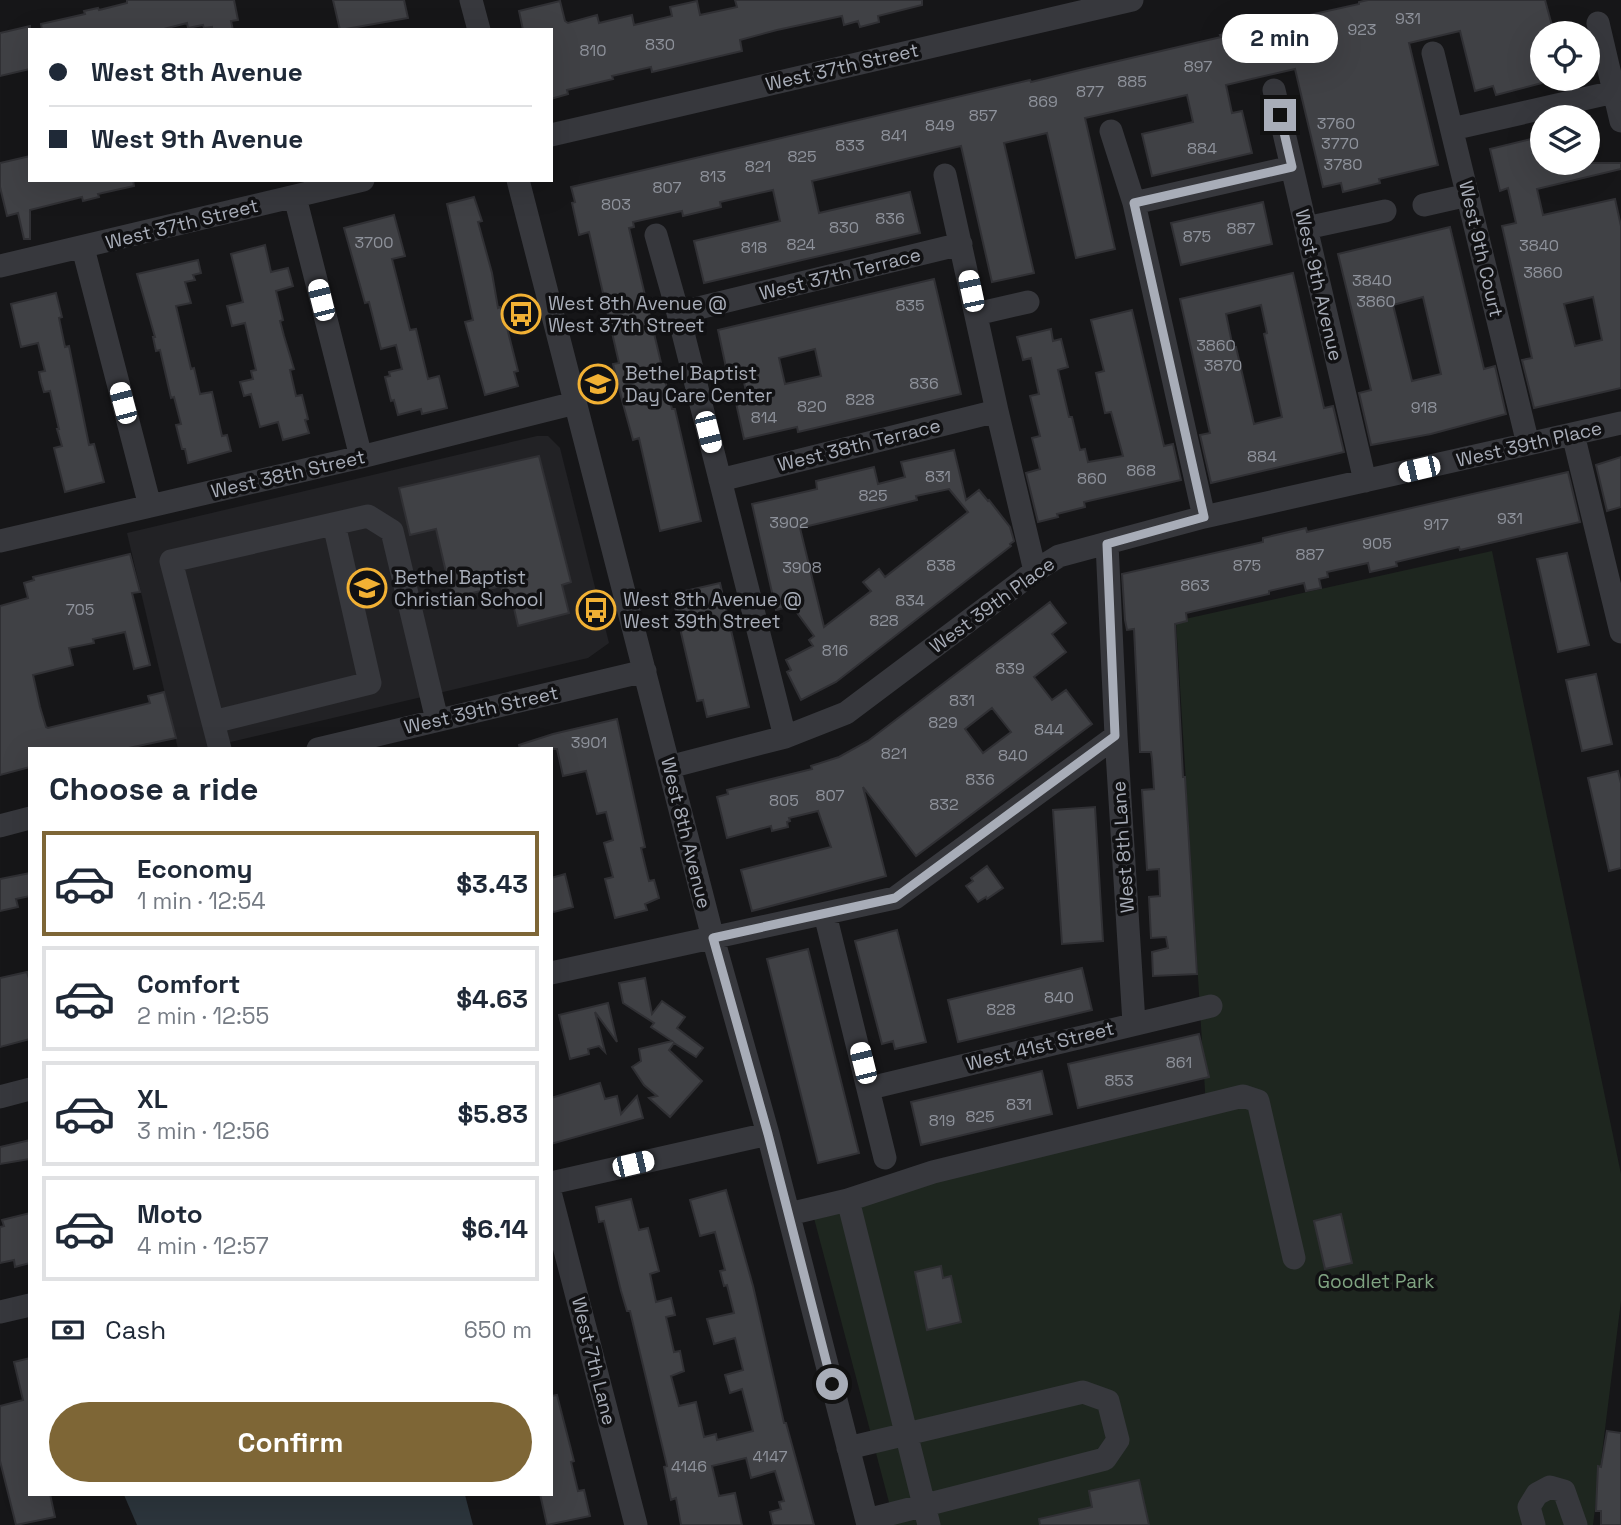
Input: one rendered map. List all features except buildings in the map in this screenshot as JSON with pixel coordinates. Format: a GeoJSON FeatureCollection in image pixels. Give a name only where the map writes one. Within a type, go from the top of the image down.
{"type":"FeatureCollection","features":[{"type":"Feature","properties":{"kind":"street"},"geometry":{"type":"LineString","coordinates":[[471,0],[478,28]]}},
{"type":"Feature","properties":{"kind":"street","name":"West 37th Street"},"geometry":{"type":"LineString","coordinates":[[553,134],[1036,11],[1132,0]]}},
{"type":"Feature","properties":{"kind":"street"},"geometry":{"type":"LineString","coordinates":[[1600,32],[1621,121]]}},
{"type":"Feature","properties":{"kind":"street","name":"West 9th Court"},"geometry":{"type":"LineString","coordinates":[[1433,53],[1528,444]]}},
{"type":"Feature","properties":{"kind":"street","name":"West 9th Avenue"},"geometry":{"type":"LineString","coordinates":[[1274,90],[1365,481]]}},
{"type":"Feature","properties":{"kind":"street"},"geometry":{"type":"LineString","coordinates":[[1452,129],[1614,92]]}},
{"type":"Feature","properties":{"kind":"street"},"geometry":{"type":"LineString","coordinates":[[1111,131],[1134,203],[1204,517]]}},
{"type":"Feature","properties":{"kind":"street"},"geometry":{"type":"LineString","coordinates":[[1134,203],[1292,167]]}},
{"type":"Feature","properties":{"kind":"street"},"geometry":{"type":"LineString","coordinates":[[945,175],[1035,571]]}},
{"type":"Feature","properties":{"kind":"street","name":"West 37th Street"},"geometry":{"type":"LineString","coordinates":[[0,266],[355,182]]}},
{"type":"Feature","properties":{"kind":"street","name":"West 8th Avenue"},"geometry":{"type":"LineString","coordinates":[[519,182],[867,1522]]}},
{"type":"Feature","properties":{"kind":"street"},"geometry":{"type":"LineString","coordinates":[[1424,205],[1468,195]]}},
{"type":"Feature","properties":{"kind":"street"},"geometry":{"type":"LineString","coordinates":[[295,197],[360,457]]}},
{"type":"Feature","properties":{"kind":"street"},"geometry":{"type":"LineString","coordinates":[[1306,228],[1385,211]]}},
{"type":"Feature","properties":{"kind":"street"},"geometry":{"type":"LineString","coordinates":[[656,235],[785,737]]}},
{"type":"Feature","properties":{"kind":"street","name":"West 37th Terrace"},"geometry":{"type":"LineString","coordinates":[[678,313],[961,244]]}},
{"type":"Feature","properties":{"kind":"street"},"geometry":{"type":"LineString","coordinates":[[83,248],[150,506]]}},
{"type":"Feature","properties":{"kind":"street"},"geometry":{"type":"LineString","coordinates":[[976,314],[1028,302]]}},
{"type":"Feature","properties":{"kind":"street","name":"West 38th Street"},"geometry":{"type":"LineString","coordinates":[[0,541],[360,457],[575,403]]}},
{"type":"Feature","properties":{"kind":"street","name":"West 38th Terrace"},"geometry":{"type":"LineString","coordinates":[[720,480],[997,411]]}},
{"type":"Feature","properties":{"kind":"street","name":"West 39th Place"},"geometry":{"type":"LineString","coordinates":[[669,767],[785,737],[846,713],[1035,571],[1059,556],[1204,517],[1621,423]]}},
{"type":"Feature","properties":{"kind":"street"},"geometry":{"type":"LineString","coordinates":[[1573,434],[1621,632]]}},
{"type":"Feature","properties":{"kind":"street"},"geometry":{"type":"LineString","coordinates":[[219,747],[171,561],[368,516],[392,531],[437,720]]}},
{"type":"Feature","properties":{"kind":"street"},"geometry":{"type":"LineString","coordinates":[[213,722],[370,683],[334,524]]}},
{"type":"Feature","properties":{"kind":"street","name":"West 8th Lane"},"geometry":{"type":"LineString","coordinates":[[1107,544],[1115,736],[1134,1023]]}},
{"type":"Feature","properties":{"kind":"street","name":"West 39th Street"},"geometry":{"type":"LineString","coordinates":[[326,747],[645,671]]}},
{"type":"Feature","properties":{"kind":"street"},"geometry":{"type":"LineString","coordinates":[[553,973],[895,898],[1115,736]]}},
{"type":"Feature","properties":{"kind":"street"},"geometry":{"type":"LineString","coordinates":[[0,826],[28,819]]}},
{"type":"Feature","properties":{"kind":"street"},"geometry":{"type":"LineString","coordinates":[[825,914],[885,1157]]}},
{"type":"Feature","properties":{"kind":"street","name":"West 41st Street"},"geometry":{"type":"LineString","coordinates":[[870,1088],[1211,1006]]}},
{"type":"Feature","properties":{"kind":"street"},"geometry":{"type":"LineString","coordinates":[[0,1097],[28,1090]]}},
{"type":"Feature","properties":{"kind":"street"},"geometry":{"type":"LineString","coordinates":[[789,1214],[848,1200],[933,1172],[1244,1096],[1258,1101],[1294,1258]]}},
{"type":"Feature","properties":{"kind":"street"},"geometry":{"type":"LineString","coordinates":[[553,1183],[768,1134]]}},
{"type":"Feature","properties":{"kind":"street"},"geometry":{"type":"LineString","coordinates":[[848,1200],[927,1515]]}},
{"type":"Feature","properties":{"kind":"street","name":"West 7th Lane"},"geometry":{"type":"LineString","coordinates":[[553,1204],[636,1525]]}},
{"type":"Feature","properties":{"kind":"street"},"geometry":{"type":"LineString","coordinates":[[0,1312],[28,1305]]}},
{"type":"Feature","properties":{"kind":"street"},"geometry":{"type":"LineString","coordinates":[[848,1448],[1083,1392],[1108,1401],[1118,1440],[1105,1459],[927,1515],[867,1522]]}},
{"type":"Feature","properties":{"kind":"street"},"geometry":{"type":"LineString","coordinates":[[1534,1525],[1529,1507],[1537,1494],[1550,1487],[1564,1491],[1576,1525]]}},
{"type":"Feature","properties":{"kind":"shaded area","name":"Bethel Baptist Christian School"},"geometry":{"type":"Polygon","coordinates":[[[537,436],[548,436],[560,448],[609,643],[588,658],[210,747],[178,747],[127,533],[537,436]]]}},
{"type":"Feature","properties":{"kind":"shaded area"},"geometry":{"type":"Polygon","coordinates":[[[124,1496],[465,1496],[473,1525],[137,1525],[124,1496]]]}},
{"type":"Feature","properties":{"kind":"green space","name":"Goodlet Park"},"geometry":{"type":"Polygon","coordinates":[[[1492,551],[1621,1174],[1621,1301],[1593,1525],[895,1525],[810,1203],[1206,1107],[1176,621],[1492,551]]]}},
{"type":"Feature","properties":{"kind":"place","name":"West 8th Avenue @ West 37th Street"},"geometry":{"type":"Point","coordinates":[521,314]}},
{"type":"Feature","properties":{"kind":"place","name":"Bethel Baptist Day Care Center"},"geometry":{"type":"Point","coordinates":[598,384]}},
{"type":"Feature","properties":{"kind":"place","name":"Bethel Baptist Christian School"},"geometry":{"type":"Point","coordinates":[367,588]}},
{"type":"Feature","properties":{"kind":"place","name":"West 8th Avenue @ West 39th Street"},"geometry":{"type":"Point","coordinates":[596,610]}},
{"type":"Feature","properties":{"kind":"route"},"geometry":{"type":"LineString","coordinates":[[832,1384],[768,1134],[713,938],[895,898],[1115,736],[1107,544],[1204,517],[1134,203],[1292,167],[1280,115]]}}]}
